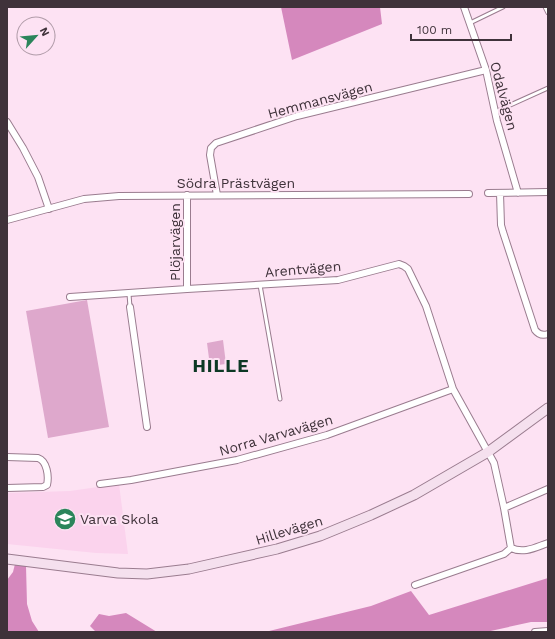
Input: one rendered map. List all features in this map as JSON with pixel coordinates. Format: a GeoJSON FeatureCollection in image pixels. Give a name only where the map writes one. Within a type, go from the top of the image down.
{"type":"FeatureCollection","features":[{"type":"Feature","properties":{"kind":"street","name":"Odalvägen"},"geometry":{"type":"LineString","coordinates":[[464,7],[486,70],[495,112],[518,193]]}},
{"type":"Feature","properties":{"kind":"street","name":"Hemmansvägen"},"geometry":{"type":"LineString","coordinates":[[217,195],[210,155],[211,148],[216,143],[297,116],[486,70]]}},
{"type":"Feature","properties":{"kind":"street"},"geometry":{"type":"LineString","coordinates":[[7,122],[38,177],[49,209]]}},
{"type":"Feature","properties":{"kind":"street"},"geometry":{"type":"LineString","coordinates":[[488,193],[548,192]]}},
{"type":"Feature","properties":{"kind":"street"},"geometry":{"type":"LineString","coordinates":[[500,193],[502,232],[535,330],[537,333],[544,335],[548,334]]}},
{"type":"Feature","properties":{"kind":"street","name":"Södra Prästvägen"},"geometry":{"type":"LineString","coordinates":[[7,220],[84,199],[119,196],[469,194]]}},
{"type":"Feature","properties":{"kind":"street","name":"Plöjarvägen"},"geometry":{"type":"LineString","coordinates":[[187,196],[187,289]]}},
{"type":"Feature","properties":{"kind":"street","name":"Arentvägen"},"geometry":{"type":"LineString","coordinates":[[70,298],[338,280],[399,264],[404,266],[408,269],[426,306],[453,389],[494,463],[511,548]]}},
{"type":"Feature","properties":{"kind":"street"},"geometry":{"type":"LineString","coordinates":[[130,307],[147,427]]}},
{"type":"Feature","properties":{"kind":"street","name":"Norra Varvavägen"},"geometry":{"type":"LineString","coordinates":[[100,484],[131,480],[237,460],[327,435],[453,389]]}},
{"type":"Feature","properties":{"kind":"street","name":"Hillevägen"},"geometry":{"type":"LineString","coordinates":[[7,559],[135,574],[189,569],[277,549],[320,536],[414,495],[488,452],[548,408]]}},
{"type":"Feature","properties":{"kind":"street"},"geometry":{"type":"LineString","coordinates":[[7,457],[41,459],[46,466],[48,480],[47,485],[41,488],[7,488]]}},
{"type":"Feature","properties":{"kind":"street"},"geometry":{"type":"LineString","coordinates":[[504,508],[548,490]]}},
{"type":"Feature","properties":{"kind":"street"},"geometry":{"type":"LineString","coordinates":[[415,584],[504,554],[511,548],[519,551],[548,543]]}},
{"type":"Feature","properties":{"kind":"street"},"geometry":{"type":"LineString","coordinates":[[535,632],[548,631]]}},
{"type":"Feature","properties":{"kind":"lane"},"geometry":{"type":"LineString","coordinates":[[470,23],[503,7]]}},
{"type":"Feature","properties":{"kind":"lane"},"geometry":{"type":"LineString","coordinates":[[545,7],[548,13]]}},
{"type":"Feature","properties":{"kind":"lane"},"geometry":{"type":"LineString","coordinates":[[495,112],[548,88]]}},
{"type":"Feature","properties":{"kind":"lane"},"geometry":{"type":"LineString","coordinates":[[260,285],[280,398]]}},
{"type":"Feature","properties":{"kind":"lane"},"geometry":{"type":"LineString","coordinates":[[129,294],[130,307]]}},
{"type":"Feature","properties":{"kind":"shaded area"},"geometry":{"type":"Polygon","coordinates":[[[281,7],[380,7],[382,24],[292,60],[281,7]]]}},
{"type":"Feature","properties":{"kind":"shaded area"},"geometry":{"type":"Polygon","coordinates":[[[87,300],[109,427],[48,438],[26,311],[87,300]]]}},
{"type":"Feature","properties":{"kind":"shaded area"},"geometry":{"type":"Polygon","coordinates":[[[223,340],[226,364],[210,366],[207,343],[223,340]]]}},
{"type":"Feature","properties":{"kind":"shaded area","name":"Varva Skola"},"geometry":{"type":"Polygon","coordinates":[[[119,484],[128,554],[96,553],[7,544],[7,493],[70,491],[119,484]]]}},
{"type":"Feature","properties":{"kind":"shaded area"},"geometry":{"type":"Polygon","coordinates":[[[15,564],[26,566],[27,604],[32,621],[39,632],[7,632],[7,580],[13,572],[15,564]]]}},
{"type":"Feature","properties":{"kind":"shaded area"},"geometry":{"type":"Polygon","coordinates":[[[548,578],[548,622],[531,622],[486,632],[265,632],[371,606],[411,591],[429,615],[548,578]]]}},
{"type":"Feature","properties":{"kind":"shaded area"},"geometry":{"type":"Polygon","coordinates":[[[126,613],[157,632],[96,632],[90,626],[99,614],[109,616],[126,613]]]}},
{"type":"Feature","properties":{"kind":"place","name":"Varva Skola"},"geometry":{"type":"Point","coordinates":[65,519]}},
{"type":"Feature","properties":{"kind":"district","name":"HILLE"},"geometry":{"type":"Point","coordinates":[221,366]}}]}
